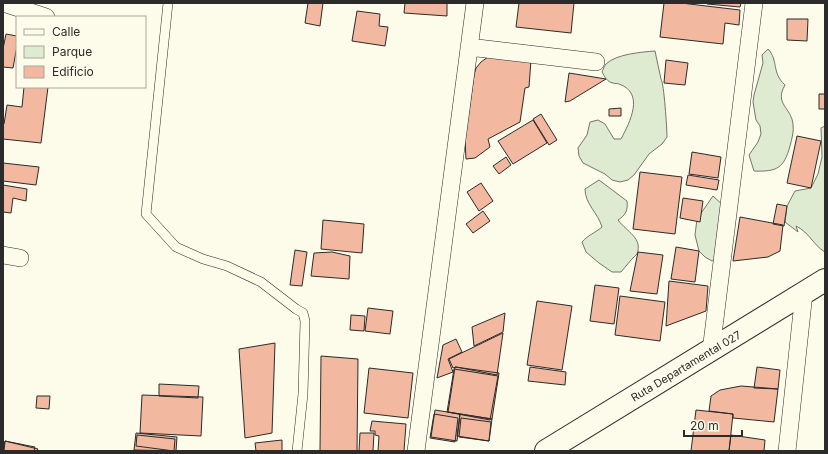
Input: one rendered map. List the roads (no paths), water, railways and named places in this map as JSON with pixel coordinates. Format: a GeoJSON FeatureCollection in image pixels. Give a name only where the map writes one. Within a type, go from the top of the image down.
{"type":"FeatureCollection","features":[{"type":"Feature","properties":{"kind":"main road","name":"Ruta Departamental 027"},"geometry":{"type":"LineString","coordinates":[[549,450],[825,280]]}},
{"type":"Feature","properties":{"kind":"street"},"geometry":{"type":"LineString","coordinates":[[416,451],[475,3]]}},
{"type":"Feature","properties":{"kind":"street"},"geometry":{"type":"LineString","coordinates":[[711,351],[754,3]]}},
{"type":"Feature","properties":{"kind":"street"},"geometry":{"type":"LineString","coordinates":[[3,4],[43,16]]}},
{"type":"Feature","properties":{"kind":"street"},"geometry":{"type":"LineString","coordinates":[[469,48],[596,62]]}},
{"type":"Feature","properties":{"kind":"street"},"geometry":{"type":"LineString","coordinates":[[3,255],[20,258]]}},
{"type":"Feature","properties":{"kind":"street"},"geometry":{"type":"LineString","coordinates":[[787,451],[804,292]]}},
{"type":"Feature","properties":{"kind":"lane"},"geometry":{"type":"LineString","coordinates":[[168,3],[146,214],[176,247],[203,259],[227,266],[261,282],[303,313],[305,321],[303,394],[297,451]]}}]}
